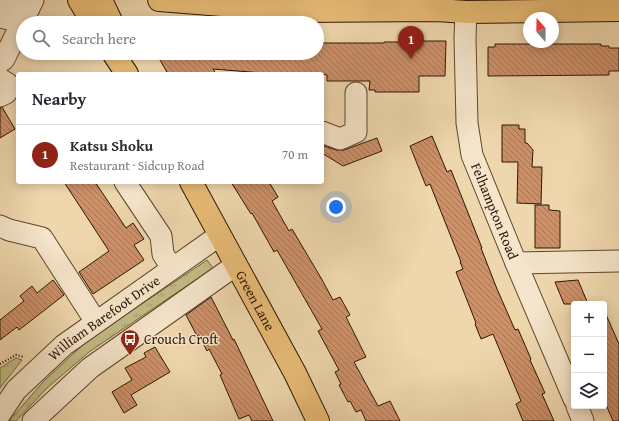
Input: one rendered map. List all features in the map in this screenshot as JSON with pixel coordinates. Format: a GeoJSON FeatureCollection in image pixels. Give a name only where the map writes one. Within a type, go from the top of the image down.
{"type":"FeatureCollection","features":[{"type":"Feature","properties":{"kind":"main road"},"geometry":{"type":"LineString","coordinates":[[79,0],[89,16]]}},
{"type":"Feature","properties":{"kind":"main road"},"geometry":{"type":"LineString","coordinates":[[101,0],[109,16]]}},
{"type":"Feature","properties":{"kind":"main road"},"geometry":{"type":"LineString","coordinates":[[159,0],[299,11],[436,10],[466,12],[619,10]]}},
{"type":"Feature","properties":{"kind":"main road"},"geometry":{"type":"LineString","coordinates":[[117,60],[126,72]]}},
{"type":"Feature","properties":{"kind":"main road"},"geometry":{"type":"LineString","coordinates":[[126,60],[130,72]]}},
{"type":"Feature","properties":{"kind":"main road","name":"Green Lane"},"geometry":{"type":"LineString","coordinates":[[194,184],[295,373],[318,421]]}},
{"type":"Feature","properties":{"kind":"street"},"geometry":{"type":"LineString","coordinates":[[0,1],[15,28]]}},
{"type":"Feature","properties":{"kind":"street"},"geometry":{"type":"LineString","coordinates":[[0,9],[15,28]]}},
{"type":"Feature","properties":{"kind":"street","name":"Felhampton Road"},"geometry":{"type":"LineString","coordinates":[[466,12],[465,38],[467,123],[472,155],[571,392]]}},
{"type":"Feature","properties":{"kind":"street"},"geometry":{"type":"LineString","coordinates":[[0,17],[15,28]]}},
{"type":"Feature","properties":{"kind":"street"},"geometry":{"type":"LineString","coordinates":[[0,79],[8,84],[9,88],[6,93],[0,96]]}},
{"type":"Feature","properties":{"kind":"street"},"geometry":{"type":"LineString","coordinates":[[324,133],[340,139],[356,132],[356,93]]}},
{"type":"Feature","properties":{"kind":"street"},"geometry":{"type":"LineString","coordinates":[[127,184],[161,236],[163,254],[172,268]]}},
{"type":"Feature","properties":{"kind":"street"},"geometry":{"type":"LineString","coordinates":[[0,226],[9,230],[42,238],[96,322]]}},
{"type":"Feature","properties":{"kind":"street","name":"William Barefoot Drive"},"geometry":{"type":"LineString","coordinates":[[0,414],[16,390],[64,345],[220,235]]}},
{"type":"Feature","properties":{"kind":"street"},"geometry":{"type":"LineString","coordinates":[[516,263],[619,261]]}},
{"type":"Feature","properties":{"kind":"street"},"geometry":{"type":"LineString","coordinates":[[32,421],[90,368],[236,265]]}},
{"type":"Feature","properties":{"kind":"street"},"geometry":{"type":"LineString","coordinates":[[578,409],[583,421]]}},
{"type":"Feature","properties":{"kind":"green space"},"geometry":{"type":"Polygon","coordinates":[[[207,260],[213,268],[89,352],[47,388],[16,421],[9,421],[44,381],[87,341],[207,260]]]}},
{"type":"Feature","properties":{"kind":"green space"},"geometry":{"type":"Polygon","coordinates":[[[16,358],[22,360],[0,388],[0,368],[16,358]]]}},
{"type":"Feature","properties":{"kind":"building"},"geometry":{"type":"Polygon","coordinates":[[[446,41],[445,76],[419,76],[419,92],[375,92],[375,90],[369,90],[370,81],[327,81],[327,75],[324,74],[324,72],[250,72],[213,69],[215,72],[167,72],[160,60],[324,60],[324,43],[446,41]]]}},
{"type":"Feature","properties":{"kind":"building"},"geometry":{"type":"Polygon","coordinates":[[[495,44],[523,44],[523,48],[559,48],[559,44],[601,44],[601,46],[609,46],[609,48],[619,48],[619,71],[609,71],[609,75],[488,76],[488,47],[495,47],[495,44]]]}},
{"type":"Feature","properties":{"kind":"building"},"geometry":{"type":"Polygon","coordinates":[[[2,107],[15,129],[0,138],[0,108],[2,107]]]}},
{"type":"Feature","properties":{"kind":"building"},"geometry":{"type":"Polygon","coordinates":[[[502,125],[519,125],[519,129],[525,129],[525,143],[527,143],[533,150],[532,167],[542,167],[541,204],[517,203],[518,162],[502,162],[502,125]]]}},
{"type":"Feature","properties":{"kind":"building"},"geometry":{"type":"Polygon","coordinates":[[[432,136],[447,172],[451,170],[497,289],[515,330],[518,329],[531,359],[530,360],[545,393],[542,394],[554,421],[523,421],[516,404],[521,401],[493,334],[481,339],[456,272],[463,269],[461,262],[430,184],[426,186],[410,146],[432,136]]]}},
{"type":"Feature","properties":{"kind":"building"},"geometry":{"type":"Polygon","coordinates":[[[377,138],[382,151],[343,166],[324,154],[324,146],[336,150],[344,150],[377,138]]]}},
{"type":"Feature","properties":{"kind":"building"},"geometry":{"type":"Polygon","coordinates":[[[65,184],[96,184],[126,228],[133,223],[144,239],[134,245],[144,260],[93,294],[79,272],[109,251],[65,184]]]}},
{"type":"Feature","properties":{"kind":"building"},"geometry":{"type":"Polygon","coordinates":[[[232,184],[270,184],[278,197],[272,201],[289,231],[292,229],[333,300],[340,297],[350,315],[346,317],[366,357],[354,362],[378,406],[390,401],[400,421],[366,421],[361,410],[356,412],[350,401],[348,402],[339,385],[341,384],[335,372],[339,370],[318,331],[322,329],[277,250],[274,252],[252,213],[251,214],[232,184]]]}},
{"type":"Feature","properties":{"kind":"building"},"geometry":{"type":"Polygon","coordinates":[[[535,205],[549,205],[549,210],[560,211],[560,248],[535,248],[535,205]]]}},
{"type":"Feature","properties":{"kind":"building"},"geometry":{"type":"Polygon","coordinates":[[[53,280],[64,295],[19,330],[17,327],[0,340],[0,320],[24,301],[20,296],[32,286],[37,293],[53,280]]]}},
{"type":"Feature","properties":{"kind":"building"},"geometry":{"type":"Polygon","coordinates":[[[578,280],[587,301],[571,301],[571,304],[564,304],[555,282],[578,280]]]}},
{"type":"Feature","properties":{"kind":"building"},"geometry":{"type":"Polygon","coordinates":[[[211,297],[233,340],[234,339],[273,421],[252,421],[249,415],[239,419],[220,375],[222,374],[209,349],[207,351],[186,315],[211,297]]]}},
{"type":"Feature","properties":{"kind":"building"},"geometry":{"type":"Polygon","coordinates":[[[607,317],[619,344],[619,421],[613,421],[607,407],[607,317]]]}},
{"type":"Feature","properties":{"kind":"building"},"geometry":{"type":"Polygon","coordinates":[[[155,347],[170,372],[131,395],[137,405],[124,413],[112,392],[132,380],[125,368],[146,357],[144,353],[155,347]]]}},
{"type":"Feature","properties":{"kind":"place","name":"Katsu Shoku"},"geometry":{"type":"Point","coordinates":[411,59]}},
{"type":"Feature","properties":{"kind":"place","name":"Crouch Croft"},"geometry":{"type":"Point","coordinates":[130,356]}}]}
